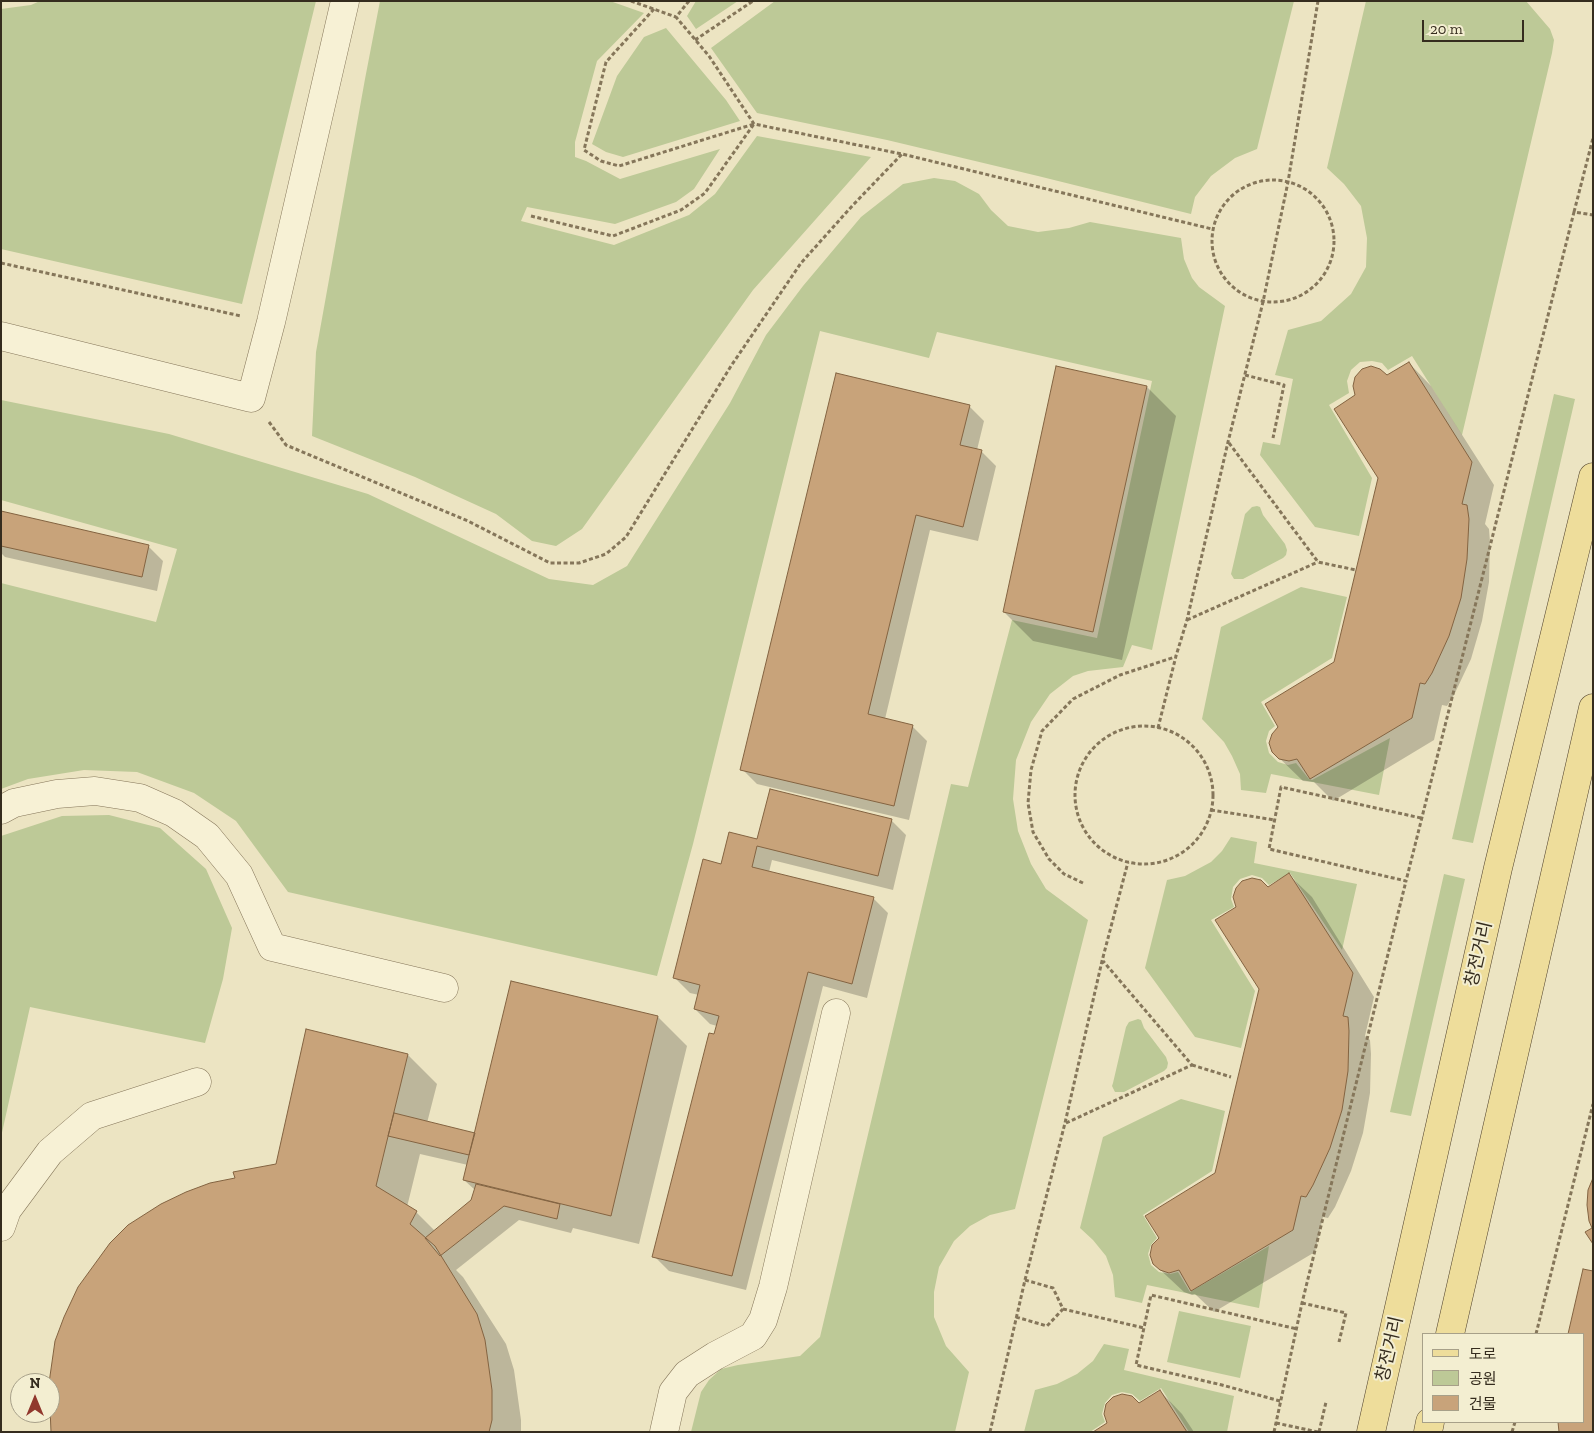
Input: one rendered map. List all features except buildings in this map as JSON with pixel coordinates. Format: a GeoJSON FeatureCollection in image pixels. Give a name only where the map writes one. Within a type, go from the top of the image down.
{"type":"FeatureCollection","features":[{"type":"Feature","properties":{"kind":"main road","name":"창전거리"},"geometry":{"type":"LineString","coordinates":[[1371,1432],[1498,868],[1593,477]]}},
{"type":"Feature","properties":{"kind":"main road"},"geometry":{"type":"LineString","coordinates":[[1450,1333],[1593,708]]}},
{"type":"Feature","properties":{"kind":"street"},"geometry":{"type":"LineString","coordinates":[[1,336],[251,398],[271,322],[345,1]]}},
{"type":"Feature","properties":{"kind":"street"},"geometry":{"type":"LineString","coordinates":[[1,810],[14,803],[57,794],[95,791],[140,798],[174,813],[207,836],[240,875],[272,947],[444,988]]}},
{"type":"Feature","properties":{"kind":"street"},"geometry":{"type":"LineString","coordinates":[[664,1432],[673,1392],[687,1374],[715,1356],[753,1336],[763,1320],[775,1278],[836,1013]]}},
{"type":"Feature","properties":{"kind":"street"},"geometry":{"type":"LineString","coordinates":[[1,1227],[7,1210],[50,1152],[92,1116],[197,1082]]}},
{"type":"Feature","properties":{"kind":"path"},"geometry":{"type":"LineString","coordinates":[[631,1],[676,17],[708,56],[754,124]]}},
{"type":"Feature","properties":{"kind":"path"},"geometry":{"type":"LineString","coordinates":[[676,17],[689,1]]}},
{"type":"Feature","properties":{"kind":"path"},"geometry":{"type":"LineString","coordinates":[[695,40],[753,1]]}},
{"type":"Feature","properties":{"kind":"path"},"geometry":{"type":"LineString","coordinates":[[1158,728],[1187,620],[1263,302],[1288,182],[1318,1]]}},
{"type":"Feature","properties":{"kind":"path"},"geometry":{"type":"LineString","coordinates":[[654,9],[606,62],[584,150],[601,161],[619,166],[754,124],[902,154],[1212,229]]}},
{"type":"Feature","properties":{"kind":"path"},"geometry":{"type":"LineString","coordinates":[[531,216],[613,236],[681,210],[704,193],[754,124]]}},
{"type":"Feature","properties":{"kind":"path"},"geometry":{"type":"LineString","coordinates":[[1274,1432],[1302,1303],[1421,818],[1593,138]]}},
{"type":"Feature","properties":{"kind":"path"},"geometry":{"type":"LineString","coordinates":[[251,398],[286,445],[468,521],[550,563],[579,563],[606,554],[626,536],[731,366],[801,263],[902,154]]}},
{"type":"Feature","properties":{"kind":"path"},"geometry":{"type":"LineString","coordinates":[[1266,180],[1288,182],[1312,193],[1327,211],[1334,233],[1333,256],[1324,277],[1307,293],[1286,301],[1263,302],[1240,293],[1222,277],[1212,254],[1212,229],[1223,206],[1241,188],[1266,180]]}},
{"type":"Feature","properties":{"kind":"path"},"geometry":{"type":"LineString","coordinates":[[1574,212],[1593,215]]}},
{"type":"Feature","properties":{"kind":"path"},"geometry":{"type":"LineString","coordinates":[[1,263],[271,322]]}},
{"type":"Feature","properties":{"kind":"path"},"geometry":{"type":"LineString","coordinates":[[1245,376],[1284,385],[1274,438]]}},
{"type":"Feature","properties":{"kind":"path"},"geometry":{"type":"LineString","coordinates":[[1228,442],[1318,562]]}},
{"type":"Feature","properties":{"kind":"path"},"geometry":{"type":"LineString","coordinates":[[1187,620],[1318,562],[1356,570]]}},
{"type":"Feature","properties":{"kind":"path"},"geometry":{"type":"LineString","coordinates":[[1083,883],[1064,874],[1049,859],[1033,832],[1028,803],[1031,770],[1042,731],[1072,699],[1120,675],[1176,656]]}},
{"type":"Feature","properties":{"kind":"path"},"geometry":{"type":"LineString","coordinates":[[1131,728],[1158,728],[1182,739],[1193,747],[1201,758],[1208,770],[1212,783],[1211,810],[1207,823],[1200,834],[1192,845],[1181,854],[1155,863],[1128,862],[1115,858],[1104,851],[1094,843],[1086,832],[1079,820],[1076,807],[1076,780],[1087,756],[1106,738],[1131,728]]}},
{"type":"Feature","properties":{"kind":"path"},"geometry":{"type":"LineString","coordinates":[[1406,881],[1268,849],[1282,787],[1421,818]]}},
{"type":"Feature","properties":{"kind":"path"},"geometry":{"type":"LineString","coordinates":[[1211,810],[1275,820]]}},
{"type":"Feature","properties":{"kind":"path"},"geometry":{"type":"LineString","coordinates":[[990,1432],[1102,961],[1128,862]]}},
{"type":"Feature","properties":{"kind":"path"},"geometry":{"type":"LineString","coordinates":[[1102,961],[1192,1065],[1231,1077]]}},
{"type":"Feature","properties":{"kind":"path"},"geometry":{"type":"LineString","coordinates":[[1065,1123],[1192,1065]]}},
{"type":"Feature","properties":{"kind":"path"},"geometry":{"type":"LineString","coordinates":[[1536,1333],[1593,1104]]}},
{"type":"Feature","properties":{"kind":"path"},"geometry":{"type":"LineString","coordinates":[[1025,1280],[1053,1288],[1063,1309]]}},
{"type":"Feature","properties":{"kind":"path"},"geometry":{"type":"LineString","coordinates":[[1280,1401],[1136,1365],[1151,1295],[1297,1329]]}},
{"type":"Feature","properties":{"kind":"path"},"geometry":{"type":"LineString","coordinates":[[1302,1303],[1346,1313],[1339,1342]]}},
{"type":"Feature","properties":{"kind":"path"},"geometry":{"type":"LineString","coordinates":[[1016,1317],[1047,1326],[1063,1309]]}},
{"type":"Feature","properties":{"kind":"path"},"geometry":{"type":"LineString","coordinates":[[1063,1309],[1144,1328]]}},
{"type":"Feature","properties":{"kind":"path"},"geometry":{"type":"LineString","coordinates":[[1276,1423],[1319,1432],[1326,1402]]}},
{"type":"Feature","properties":{"kind":"green space"},"geometry":{"type":"Polygon","coordinates":[[[40,1],[316,1],[242,304],[1,249],[1,9],[31,5],[40,1]]]}},
{"type":"Feature","properties":{"kind":"green space"},"geometry":{"type":"Polygon","coordinates":[[[380,1],[610,1],[644,13],[597,61],[575,142],[575,157],[620,179],[720,149],[694,189],[676,202],[615,224],[527,207],[521,221],[614,245],[689,215],[715,194],[757,136],[871,157],[753,290],[582,529],[556,546],[532,541],[496,514],[415,477],[312,436],[316,352],[380,1]]]}},
{"type":"Feature","properties":{"kind":"green space"},"geometry":{"type":"Polygon","coordinates":[[[696,1],[738,1],[696,29],[687,16],[696,1]]]}},
{"type":"Feature","properties":{"kind":"green space"},"geometry":{"type":"Polygon","coordinates":[[[775,1],[1294,1],[1257,149],[1235,158],[1211,176],[1195,197],[1191,214],[887,140],[757,113],[711,48],[775,1]]]}},
{"type":"Feature","properties":{"kind":"green space"},"geometry":{"type":"Polygon","coordinates":[[[1366,1],[1526,1],[1550,29],[1554,40],[1462,435],[1412,356],[1388,370],[1382,363],[1372,361],[1360,362],[1351,370],[1347,381],[1349,393],[1329,405],[1372,478],[1359,536],[1315,527],[1260,455],[1263,442],[1280,445],[1293,379],[1275,375],[1288,330],[1321,321],[1351,294],[1366,267],[1367,238],[1361,206],[1344,184],[1327,168],[1366,1]]]}},
{"type":"Feature","properties":{"kind":"green space"},"geometry":{"type":"Polygon","coordinates":[[[666,28],[726,100],[740,121],[623,157],[606,152],[592,144],[617,76],[644,37],[666,28]]]}},
{"type":"Feature","properties":{"kind":"green space"},"geometry":{"type":"Polygon","coordinates":[[[934,178],[955,181],[979,194],[991,210],[1008,226],[1038,232],[1069,228],[1090,222],[1181,238],[1184,259],[1192,278],[1199,287],[1225,306],[1152,650],[1132,645],[1123,667],[1088,671],[1073,676],[1050,694],[1031,722],[1016,760],[1013,799],[1018,831],[1031,864],[1046,889],[1088,920],[1015,1209],[990,1215],[970,1226],[954,1241],[939,1267],[934,1292],[934,1317],[946,1346],[969,1372],[955,1432],[691,1432],[701,1392],[709,1380],[721,1369],[800,1356],[820,1337],[951,784],[968,787],[1012,620],[1097,638],[1152,381],[937,332],[929,358],[820,331],[693,844],[657,976],[288,892],[236,821],[194,793],[137,772],[84,770],[28,779],[1,789],[1,583],[156,622],[177,549],[1,500],[1,400],[169,434],[368,494],[549,579],[593,585],[627,566],[730,403],[766,335],[803,286],[861,217],[903,184],[934,178]]]}},
{"type":"Feature","properties":{"kind":"green space"},"geometry":{"type":"Polygon","coordinates":[[[1554,394],[1575,399],[1473,843],[1452,839],[1554,394]]]}},
{"type":"Feature","properties":{"kind":"green space"},"geometry":{"type":"Polygon","coordinates":[[[1252,507],[1260,507],[1263,515],[1285,544],[1286,555],[1243,579],[1234,579],[1231,574],[1245,514],[1252,507]]]}},
{"type":"Feature","properties":{"kind":"green space"},"geometry":{"type":"Polygon","coordinates":[[[1301,587],[1347,597],[1332,658],[1261,702],[1275,726],[1269,731],[1266,741],[1269,753],[1278,762],[1288,765],[1296,763],[1312,780],[1390,738],[1379,795],[1271,774],[1266,793],[1241,790],[1240,774],[1232,756],[1224,742],[1202,719],[1221,627],[1301,587]]]}},
{"type":"Feature","properties":{"kind":"green space"},"geometry":{"type":"Polygon","coordinates":[[[109,815],[160,828],[206,869],[232,928],[223,979],[205,1043],[30,1007],[1,1137],[1,836],[62,816],[109,815]]]}},
{"type":"Feature","properties":{"kind":"green space"},"geometry":{"type":"Polygon","coordinates":[[[1231,837],[1257,842],[1254,863],[1357,884],[1342,950],[1290,873],[1269,885],[1262,878],[1252,875],[1240,879],[1233,887],[1231,899],[1234,907],[1211,920],[1255,991],[1241,1048],[1195,1037],[1145,968],[1167,880],[1185,876],[1211,862],[1222,851],[1231,837]]]}},
{"type":"Feature","properties":{"kind":"green space"},"geometry":{"type":"Polygon","coordinates":[[[1444,874],[1465,879],[1411,1116],[1390,1112],[1444,874]]]}},
{"type":"Feature","properties":{"kind":"green space"},"geometry":{"type":"Polygon","coordinates":[[[1141,1020],[1144,1028],[1166,1057],[1167,1068],[1124,1092],[1115,1092],[1112,1086],[1126,1027],[1129,1022],[1141,1020]]]}},
{"type":"Feature","properties":{"kind":"green space"},"geometry":{"type":"Polygon","coordinates":[[[1181,1099],[1225,1111],[1212,1171],[1143,1215],[1157,1238],[1151,1245],[1148,1254],[1151,1265],[1159,1272],[1170,1274],[1178,1272],[1190,1292],[1269,1246],[1259,1308],[1147,1285],[1142,1303],[1115,1297],[1113,1275],[1106,1256],[1080,1228],[1103,1137],[1181,1099]]]}},
{"type":"Feature","properties":{"kind":"green space"},"geometry":{"type":"Polygon","coordinates":[[[1179,1311],[1251,1326],[1240,1378],[1167,1362],[1179,1311]]]}},
{"type":"Feature","properties":{"kind":"green space"},"geometry":{"type":"Polygon","coordinates":[[[1104,1344],[1129,1349],[1124,1370],[1234,1396],[1227,1432],[1189,1432],[1161,1388],[1140,1401],[1132,1394],[1122,1392],[1112,1395],[1105,1403],[1102,1414],[1105,1422],[1090,1432],[1024,1432],[1035,1390],[1057,1384],[1077,1374],[1093,1361],[1104,1344]]]}}]}
